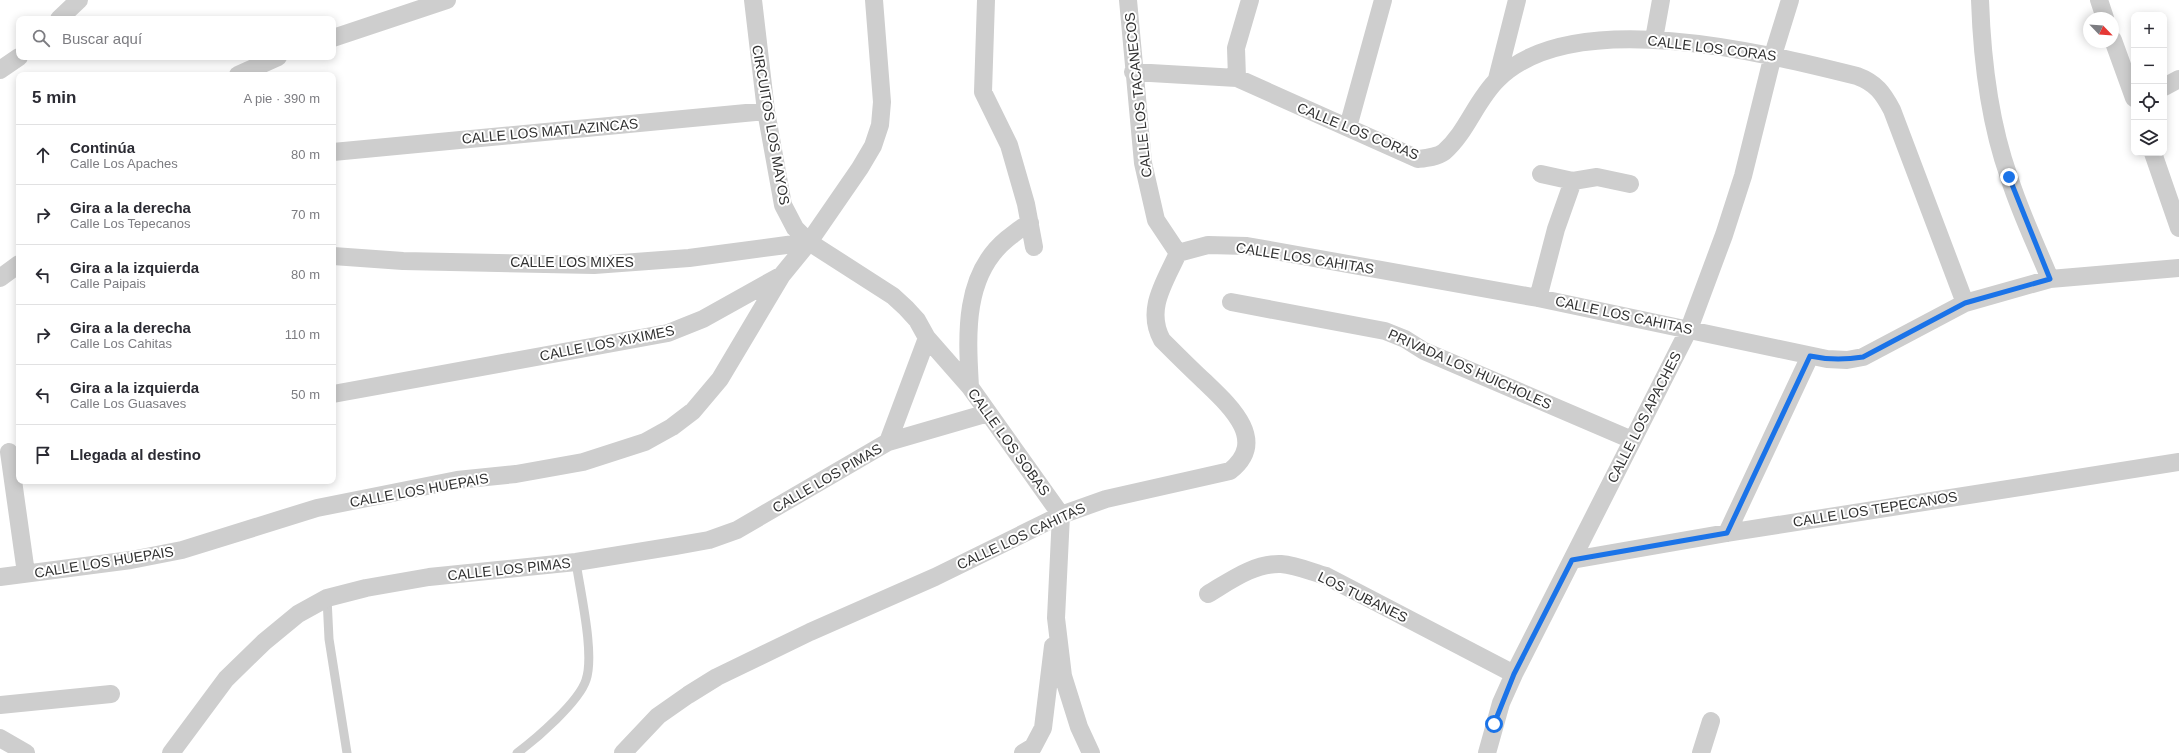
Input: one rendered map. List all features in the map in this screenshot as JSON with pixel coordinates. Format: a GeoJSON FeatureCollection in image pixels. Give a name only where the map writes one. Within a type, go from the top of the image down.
{"type":"FeatureCollection","features":[{"type":"Feature","properties":{"kind":"street"},"geometry":{"type":"LineString","coordinates":[[62,16],[79,0]]}},
{"type":"Feature","properties":{"kind":"street"},"geometry":{"type":"LineString","coordinates":[[336,37],[447,0]]}},
{"type":"Feature","properties":{"kind":"street","name":"CIRCUITOS LOS MAYOS"},"geometry":{"type":"LineString","coordinates":[[753,0],[766,111],[784,205],[795,228],[809,242]]}},
{"type":"Feature","properties":{"kind":"street","name":"CALLE LOS XIXIMES"},"geometry":{"type":"LineString","coordinates":[[336,393],[668,333],[703,318],[782,274],[809,242],[870,152],[880,125],[882,102],[874,0]]}},
{"type":"Feature","properties":{"kind":"street"},"geometry":{"type":"LineString","coordinates":[[986,0],[983,92],[1009,146],[1030,223],[1034,247]]}},
{"type":"Feature","properties":{"kind":"street","name":"CALLE LOS TACANECOS"},"geometry":{"type":"LineString","coordinates":[[1128,0],[1142,163],[1156,220],[1178,253]]}},
{"type":"Feature","properties":{"kind":"street"},"geometry":{"type":"LineString","coordinates":[[1237,78],[1236,48],[1250,0]]}},
{"type":"Feature","properties":{"kind":"street"},"geometry":{"type":"LineString","coordinates":[[1348,127],[1383,0]]}},
{"type":"Feature","properties":{"kind":"street"},"geometry":{"type":"LineString","coordinates":[[1497,79],[1516,0]]}},
{"type":"Feature","properties":{"kind":"street"},"geometry":{"type":"LineString","coordinates":[[1654,39],[1661,0]]}},
{"type":"Feature","properties":{"kind":"street","name":"CALLE LOS APACHES"},"geometry":{"type":"LineString","coordinates":[[1488,753],[1501,703],[1514,674],[1689,328],[1724,235],[1743,176],[1773,54],[1790,0]]}},
{"type":"Feature","properties":{"kind":"street"},"geometry":{"type":"LineString","coordinates":[[1980,0],[1981,32],[1995,130],[2009,177],[2050,279]]}},
{"type":"Feature","properties":{"kind":"street"},"geometry":{"type":"LineString","coordinates":[[2099,0],[2103,12]]}},
{"type":"Feature","properties":{"kind":"street","name":"CALLE LOS CORAS"},"geometry":{"type":"LineString","coordinates":[[1133,72],[1237,78],[1284,101],[1348,127],[1418,159],[1432,158],[1444,152],[1456,138],[1482,97],[1497,79],[1513,65],[1536,54],[1560,46],[1588,42],[1654,39],[1773,54],[1857,76],[1869,80],[1879,88],[1892,110],[1965,303]]}},
{"type":"Feature","properties":{"kind":"street"},"geometry":{"type":"LineString","coordinates":[[2116,48],[2131,90]]}},
{"type":"Feature","properties":{"kind":"street"},"geometry":{"type":"LineString","coordinates":[[0,70],[16,59]]}},
{"type":"Feature","properties":{"kind":"street"},"geometry":{"type":"LineString","coordinates":[[245,72],[271,60]]}},
{"type":"Feature","properties":{"kind":"street"},"geometry":{"type":"LineString","coordinates":[[2167,85],[2179,79]]}},
{"type":"Feature","properties":{"kind":"street","name":"CALLE LOS MATLAZINCAS"},"geometry":{"type":"LineString","coordinates":[[336,152],[766,111]]}},
{"type":"Feature","properties":{"kind":"street"},"geometry":{"type":"LineString","coordinates":[[2154,156],[2175,202],[2179,228]]}},
{"type":"Feature","properties":{"kind":"street"},"geometry":{"type":"LineString","coordinates":[[1540,174],[1573,181],[1597,177],[1630,184]]}},
{"type":"Feature","properties":{"kind":"street"},"geometry":{"type":"LineString","coordinates":[[1538,298],[1556,229],[1573,181]]}},
{"type":"Feature","properties":{"kind":"street"},"geometry":{"type":"LineString","coordinates":[[970,387],[968,344],[971,305],[980,274],[996,248],[1022,226],[1030,223]]}},
{"type":"Feature","properties":{"kind":"street","name":"CALLE LOS MIXES"},"geometry":{"type":"LineString","coordinates":[[336,256],[403,261],[594,265],[689,258],[809,242]]}},
{"type":"Feature","properties":{"kind":"street","name":"CALLE LOS SOBAS"},"geometry":{"type":"LineString","coordinates":[[809,242],[893,296],[917,320],[928,338],[970,387],[1061,515]]}},
{"type":"Feature","properties":{"kind":"street","name":"CALLE LOS CAHITAS"},"geometry":{"type":"LineString","coordinates":[[623,753],[658,716],[688,695],[718,676],[810,632],[935,577],[1061,515],[1106,499],[1230,471],[1239,464],[1246,439],[1242,425],[1234,410],[1162,340],[1157,330],[1154,316],[1156,301],[1178,253],[1208,245],[1247,246],[1538,298],[1689,328],[1810,356],[1847,360],[1863,357],[1965,303],[2050,279],[2179,268]]}},
{"type":"Feature","properties":{"kind":"street"},"geometry":{"type":"LineString","coordinates":[[0,278],[16,266]]}},
{"type":"Feature","properties":{"kind":"street","name":"CALLE LOS HUEPAIS"},"geometry":{"type":"LineString","coordinates":[[0,577],[131,560],[182,550],[317,508],[457,480],[516,474],[583,462],[645,442],[672,427],[693,411],[720,379],[782,274]]}},
{"type":"Feature","properties":{"kind":"street","name":"PRIVADA LOS HUICHOLES"},"geometry":{"type":"LineString","coordinates":[[1232,302],[1385,331],[1405,339],[1424,351],[1632,440]]}},
{"type":"Feature","properties":{"kind":"street","name":"CALLE LOS PIMAS"},"geometry":{"type":"LineString","coordinates":[[888,442],[928,338]]}},
{"type":"Feature","properties":{"kind":"street"},"geometry":{"type":"LineString","coordinates":[[1727,533],[1810,356]]}},
{"type":"Feature","properties":{"kind":"street","name":"CALLE LOS PIMAS"},"geometry":{"type":"LineString","coordinates":[[171,753],[226,679],[258,647],[298,614],[327,598],[366,588],[429,577],[576,562],[709,540],[737,530],[888,442],[988,413]]}},
{"type":"Feature","properties":{"kind":"street"},"geometry":{"type":"LineString","coordinates":[[9,451],[26,573]]}},
{"type":"Feature","properties":{"kind":"street","name":"CALLE LOS TEPECANOS"},"geometry":{"type":"LineString","coordinates":[[1572,560],[1727,533],[2179,462]]}},
{"type":"Feature","properties":{"kind":"street"},"geometry":{"type":"LineString","coordinates":[[1023,753],[1033,747],[1043,728],[1056,618],[1061,515]]}},
{"type":"Feature","properties":{"kind":"street","name":"LOS TUBANES"},"geometry":{"type":"LineString","coordinates":[[1208,594],[1240,575],[1264,566],[1282,564],[1305,570],[1326,576],[1514,674]]}},
{"type":"Feature","properties":{"kind":"street"},"geometry":{"type":"LineString","coordinates":[[1056,618],[1063,676],[1079,727],[1091,753]]}},
{"type":"Feature","properties":{"kind":"street"},"geometry":{"type":"LineString","coordinates":[[0,705],[111,694]]}},
{"type":"Feature","properties":{"kind":"street"},"geometry":{"type":"LineString","coordinates":[[1701,753],[1711,721]]}},
{"type":"Feature","properties":{"kind":"street"},"geometry":{"type":"LineString","coordinates":[[0,738],[26,753]]}},
{"type":"Feature","properties":{"kind":"lane"},"geometry":{"type":"LineString","coordinates":[[517,753],[531,743],[566,709],[580,693],[586,680],[589,662],[576,562]]}},
{"type":"Feature","properties":{"kind":"lane"},"geometry":{"type":"LineString","coordinates":[[327,598],[329,639],[347,753]]}},
{"type":"Feature","properties":{"kind":"route"},"geometry":{"type":"LineString","coordinates":[[1494,724],[1501,703],[1514,674],[1545,616],[1572,560],[1727,533],[1810,356],[1847,360],[1863,357],[1965,303],[2050,279],[2009,177]]}}]}
